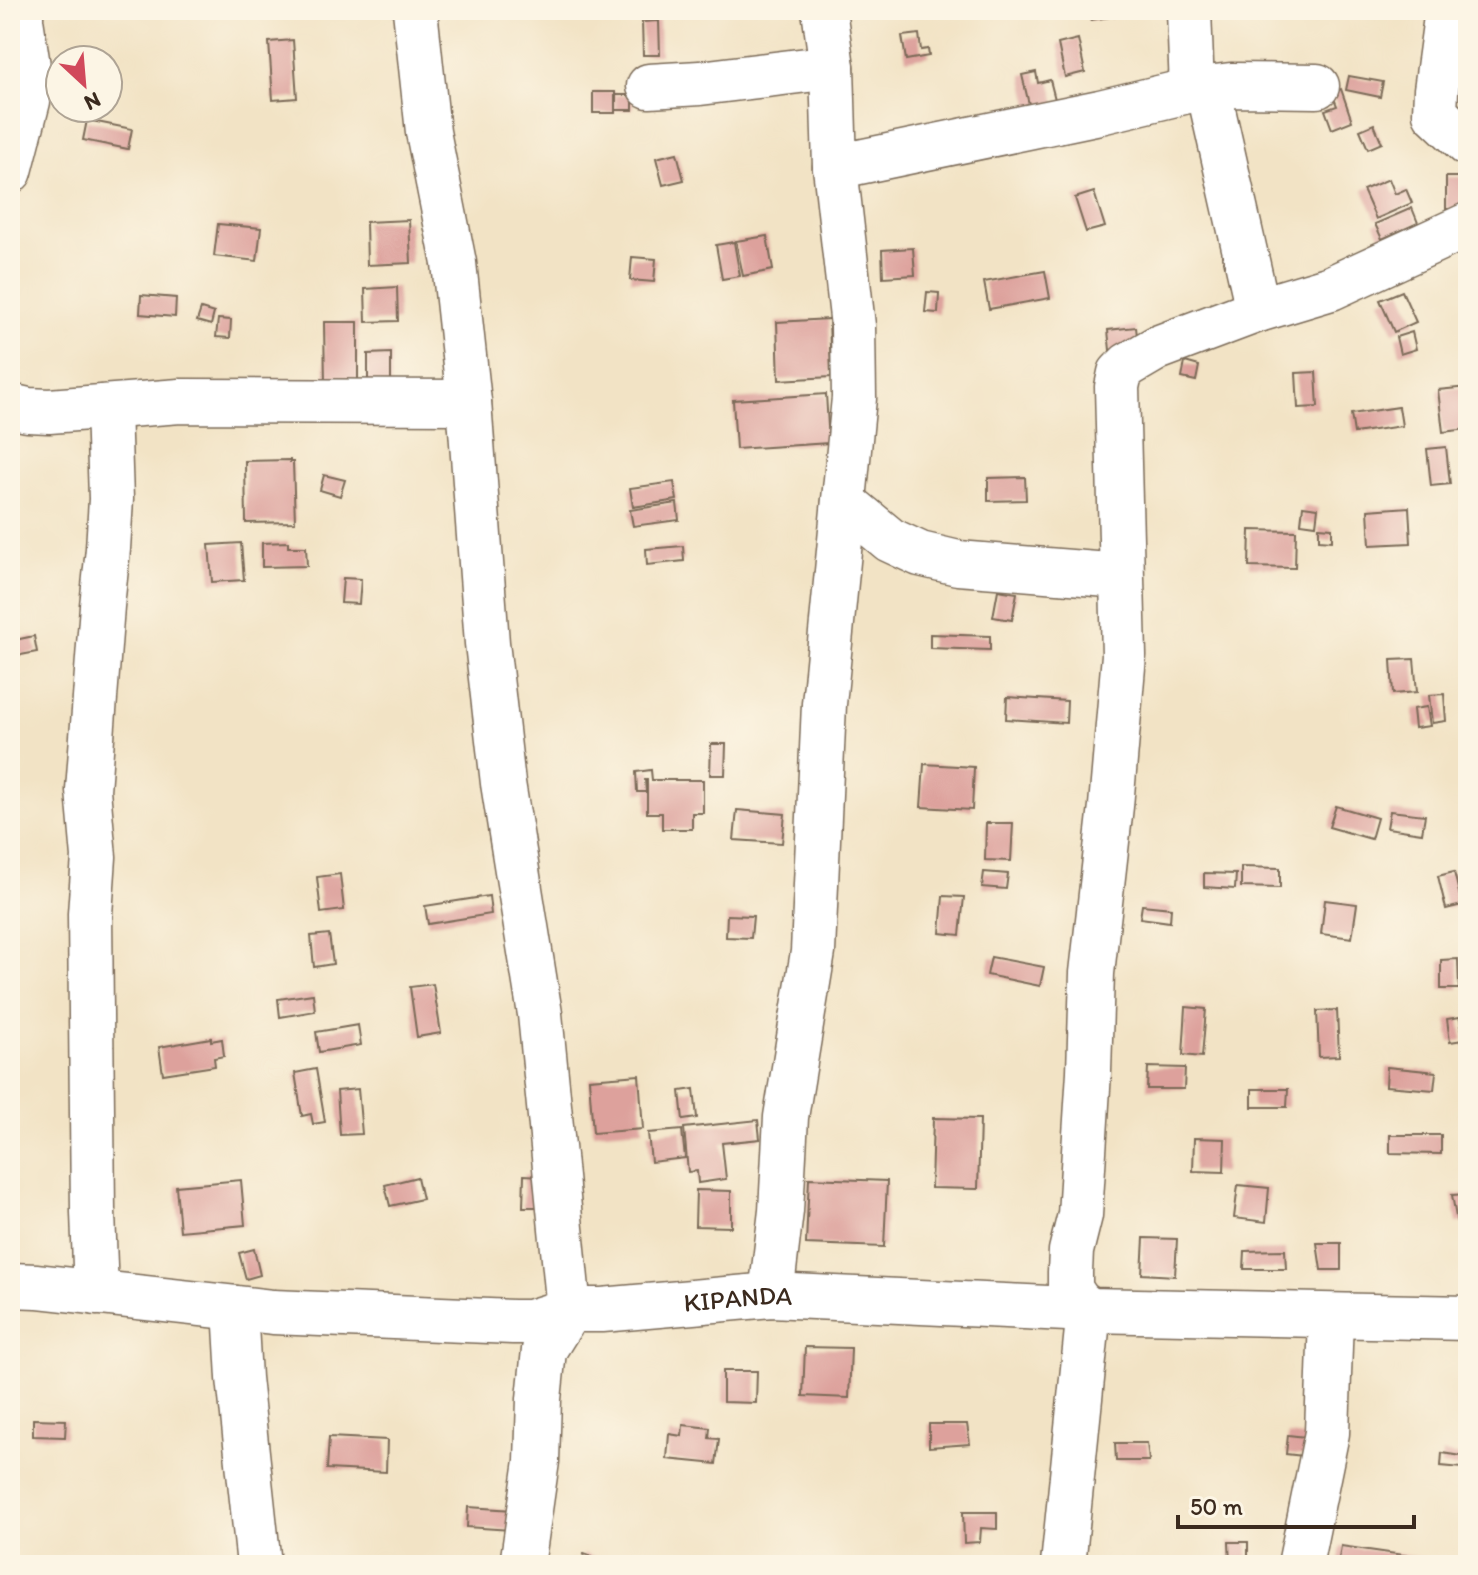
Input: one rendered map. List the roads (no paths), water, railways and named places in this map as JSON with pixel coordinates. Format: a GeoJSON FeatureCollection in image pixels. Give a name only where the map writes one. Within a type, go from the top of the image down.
{"type":"FeatureCollection","features":[{"type":"Feature","properties":{"kind":"street"},"geometry":{"type":"LineString","coordinates":[[415,10],[428,132],[454,263],[469,402],[487,643],[503,783],[540,1014],[569,1310],[544,1350],[537,1461],[522,1565]]}},
{"type":"Feature","properties":{"kind":"street"},"geometry":{"type":"LineString","coordinates":[[771,1295],[781,1211],[786,1117],[813,952],[824,704],[854,398],[853,326],[835,167],[832,67],[824,10]]}},
{"type":"Feature","properties":{"kind":"street"},"geometry":{"type":"LineString","coordinates":[[1189,10],[1200,89],[1258,310]]}},
{"type":"Feature","properties":{"kind":"street"},"geometry":{"type":"LineString","coordinates":[[1447,10],[1435,113],[1468,144]]}},
{"type":"Feature","properties":{"kind":"street"},"geometry":{"type":"LineString","coordinates":[[10,171],[28,101],[30,79],[17,16]]}},
{"type":"Feature","properties":{"kind":"street"},"geometry":{"type":"LineString","coordinates":[[649,86],[832,67]]}},
{"type":"Feature","properties":{"kind":"street"},"geometry":{"type":"LineString","coordinates":[[835,167],[1200,89],[1231,85],[1317,86]]}},
{"type":"Feature","properties":{"kind":"street"},"geometry":{"type":"LineString","coordinates":[[1063,1565],[1089,1310],[1070,1289],[1071,1251],[1080,1215],[1092,973],[1124,655],[1117,387],[1120,373],[1157,348],[1258,310],[1331,288],[1468,225]]}},
{"type":"Feature","properties":{"kind":"street"},"geometry":{"type":"LineString","coordinates":[[10,406],[49,411],[180,401],[469,402]]}},
{"type":"Feature","properties":{"kind":"street"},"geometry":{"type":"LineString","coordinates":[[96,1293],[90,929],[94,857],[88,790],[110,512],[108,408]]}},
{"type":"Feature","properties":{"kind":"street"},"geometry":{"type":"LineString","coordinates":[[844,502],[890,540],[920,554],[958,563],[1121,576]]}},
{"type":"Feature","properties":{"kind":"street","name":"KIPANDA"},"geometry":{"type":"LineString","coordinates":[[10,1285],[273,1312],[513,1322],[530,1322],[569,1310],[602,1310],[771,1295],[1089,1310],[1468,1318]]}},
{"type":"Feature","properties":{"kind":"street"},"geometry":{"type":"LineString","coordinates":[[235,1308],[239,1378],[259,1565]]}},
{"type":"Feature","properties":{"kind":"street"},"geometry":{"type":"LineString","coordinates":[[1300,1565],[1327,1433],[1331,1317]]}}]}
